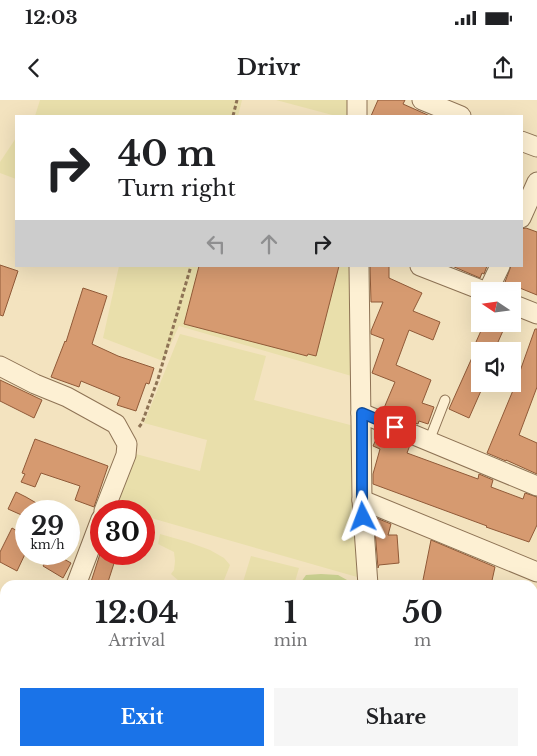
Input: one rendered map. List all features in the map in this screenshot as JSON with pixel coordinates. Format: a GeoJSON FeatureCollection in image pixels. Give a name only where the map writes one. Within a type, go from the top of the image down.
{"type":"FeatureCollection","features":[{"type":"Feature","properties":{"kind":"street"},"geometry":{"type":"LineString","coordinates":[[357,100],[357,115]]}},
{"type":"Feature","properties":{"kind":"street"},"geometry":{"type":"LineString","coordinates":[[422,100],[459,115]]}},
{"type":"Feature","properties":{"kind":"street"},"geometry":{"type":"LineString","coordinates":[[523,142],[537,147]]}},
{"type":"Feature","properties":{"kind":"street"},"geometry":{"type":"LineString","coordinates":[[523,214],[537,182]]}},
{"type":"Feature","properties":{"kind":"street"},"geometry":{"type":"LineString","coordinates":[[359,267],[362,500],[368,580]]}},
{"type":"Feature","properties":{"kind":"street"},"geometry":{"type":"LineString","coordinates":[[423,267],[471,286]]}},
{"type":"Feature","properties":{"kind":"street"},"geometry":{"type":"LineString","coordinates":[[492,282],[500,267]]}},
{"type":"Feature","properties":{"kind":"street"},"geometry":{"type":"LineString","coordinates":[[521,308],[537,314]]}},
{"type":"Feature","properties":{"kind":"street"},"geometry":{"type":"LineString","coordinates":[[0,366],[35,384],[67,397],[116,424],[127,444],[126,455],[108,500]]}},
{"type":"Feature","properties":{"kind":"street"},"geometry":{"type":"LineString","coordinates":[[362,413],[537,486]]}},
{"type":"Feature","properties":{"kind":"street"},"geometry":{"type":"LineString","coordinates":[[362,500],[535,568]]}},
{"type":"Feature","properties":{"kind":"street"},"geometry":{"type":"LineString","coordinates":[[78,580],[90,548]]}},
{"type":"Feature","properties":{"kind":"lane"},"geometry":{"type":"LineString","coordinates":[[429,441],[445,400]]}},
{"type":"Feature","properties":{"kind":"path"},"geometry":{"type":"LineString","coordinates":[[233,115],[237,100]]}},
{"type":"Feature","properties":{"kind":"path"},"geometry":{"type":"LineString","coordinates":[[127,444],[142,423],[158,379],[191,267]]}},
{"type":"Feature","properties":{"kind":"shaded area"},"geometry":{"type":"Polygon","coordinates":[[[40,100],[242,100],[238,115],[35,115],[40,100]]]}},
{"type":"Feature","properties":{"kind":"shaded area"},"geometry":{"type":"Polygon","coordinates":[[[276,100],[351,100],[350,115],[332,115],[276,100]]]}},
{"type":"Feature","properties":{"kind":"shaded area"},"geometry":{"type":"Polygon","coordinates":[[[15,140],[15,179],[0,173],[0,162],[15,140]]]}},
{"type":"Feature","properties":{"kind":"shaded area"},"geometry":{"type":"Polygon","coordinates":[[[119,267],[354,267],[355,377],[179,326],[163,361],[103,338],[119,267]]]}},
{"type":"Feature","properties":{"kind":"shaded area"},"geometry":{"type":"Polygon","coordinates":[[[180,334],[266,356],[254,400],[358,427],[357,577],[155,519],[155,500],[113,500],[132,453],[200,471],[207,440],[144,423],[180,334]]]}},
{"type":"Feature","properties":{"kind":"shaded area"},"geometry":{"type":"Polygon","coordinates":[[[160,534],[210,550],[224,558],[230,565],[224,580],[178,580],[171,574],[174,570],[174,552],[158,544],[160,534]]]}},
{"type":"Feature","properties":{"kind":"shaded area"},"geometry":{"type":"Polygon","coordinates":[[[251,556],[299,568],[295,580],[244,580],[251,556]]]}},
{"type":"Feature","properties":{"kind":"green space"},"geometry":{"type":"Polygon","coordinates":[[[306,575],[338,575],[347,580],[302,580],[306,575]]]}},
{"type":"Feature","properties":{"kind":"building"},"geometry":{"type":"Polygon","coordinates":[[[378,100],[405,100],[403,104],[428,115],[371,115],[378,100]]]}},
{"type":"Feature","properties":{"kind":"building"},"geometry":{"type":"Polygon","coordinates":[[[526,228],[537,232],[537,295],[521,288],[521,282],[505,282],[511,267],[523,267],[523,229],[526,228]]]}},
{"type":"Feature","properties":{"kind":"building"},"geometry":{"type":"Polygon","coordinates":[[[0,265],[18,271],[3,316],[0,315],[0,265]]]}},
{"type":"Feature","properties":{"kind":"building"},"geometry":{"type":"Polygon","coordinates":[[[199,267],[339,267],[316,356],[308,354],[307,356],[184,324],[199,267]]]}},
{"type":"Feature","properties":{"kind":"building"},"geometry":{"type":"Polygon","coordinates":[[[370,267],[389,267],[389,278],[422,293],[413,311],[440,322],[433,340],[409,330],[396,365],[431,380],[422,403],[434,407],[428,424],[419,421],[418,424],[387,412],[388,410],[384,408],[395,382],[372,373],[384,339],[371,334],[383,302],[371,302],[370,267]]]}},
{"type":"Feature","properties":{"kind":"building"},"geometry":{"type":"Polygon","coordinates":[[[454,267],[487,267],[480,278],[454,267]]]}},
{"type":"Feature","properties":{"kind":"building"},"geometry":{"type":"Polygon","coordinates":[[[83,288],[107,296],[92,344],[118,356],[154,368],[149,384],[146,383],[136,411],[117,405],[120,397],[81,381],[79,387],[51,377],[66,342],[83,288]]]}},
{"type":"Feature","properties":{"kind":"building"},"geometry":{"type":"Polygon","coordinates":[[[535,329],[537,329],[537,387],[519,435],[537,443],[537,474],[487,453],[512,392],[521,392],[521,368],[535,329]]]}},
{"type":"Feature","properties":{"kind":"building"},"geometry":{"type":"Polygon","coordinates":[[[480,332],[502,332],[498,342],[476,342],[480,332]]]}},
{"type":"Feature","properties":{"kind":"building"},"geometry":{"type":"Polygon","coordinates":[[[471,360],[471,392],[480,392],[469,418],[449,409],[471,360]]]}},
{"type":"Feature","properties":{"kind":"building"},"geometry":{"type":"Polygon","coordinates":[[[0,380],[42,400],[34,418],[0,401],[0,380]]]}},
{"type":"Feature","properties":{"kind":"building"},"geometry":{"type":"Polygon","coordinates":[[[379,433],[410,445],[407,453],[478,479],[479,474],[493,480],[491,487],[523,499],[525,493],[537,497],[537,525],[529,542],[373,484],[373,474],[380,449],[373,446],[379,433]]]}},
{"type":"Feature","properties":{"kind":"building"},"geometry":{"type":"Polygon","coordinates":[[[35,439],[108,466],[96,500],[90,500],[90,506],[80,502],[80,500],[75,500],[80,486],[41,473],[35,487],[21,482],[25,474],[22,473],[35,439]]]}},
{"type":"Feature","properties":{"kind":"building"},"geometry":{"type":"Polygon","coordinates":[[[16,492],[31,500],[15,500],[15,512],[8,509],[16,492]]]}},
{"type":"Feature","properties":{"kind":"building"},"geometry":{"type":"Polygon","coordinates":[[[374,517],[391,524],[388,535],[397,535],[399,563],[379,565],[378,568],[374,517]]]}},
{"type":"Feature","properties":{"kind":"building"},"geometry":{"type":"Polygon","coordinates":[[[12,528],[15,530],[15,565],[20,565],[17,571],[0,562],[0,552],[12,528]]]}},
{"type":"Feature","properties":{"kind":"building"},"geometry":{"type":"Polygon","coordinates":[[[431,540],[495,567],[492,580],[423,580],[431,540]]]}},
{"type":"Feature","properties":{"kind":"building"},"geometry":{"type":"Polygon","coordinates":[[[44,565],[70,565],[63,578],[44,565]]]}},
{"type":"Feature","properties":{"kind":"building"},"geometry":{"type":"Polygon","coordinates":[[[96,565],[113,565],[109,580],[92,580],[96,565]]]}},
{"type":"Feature","properties":{"kind":"route"},"geometry":{"type":"LineString","coordinates":[[363,517],[362,413],[395,427]]}}]}
